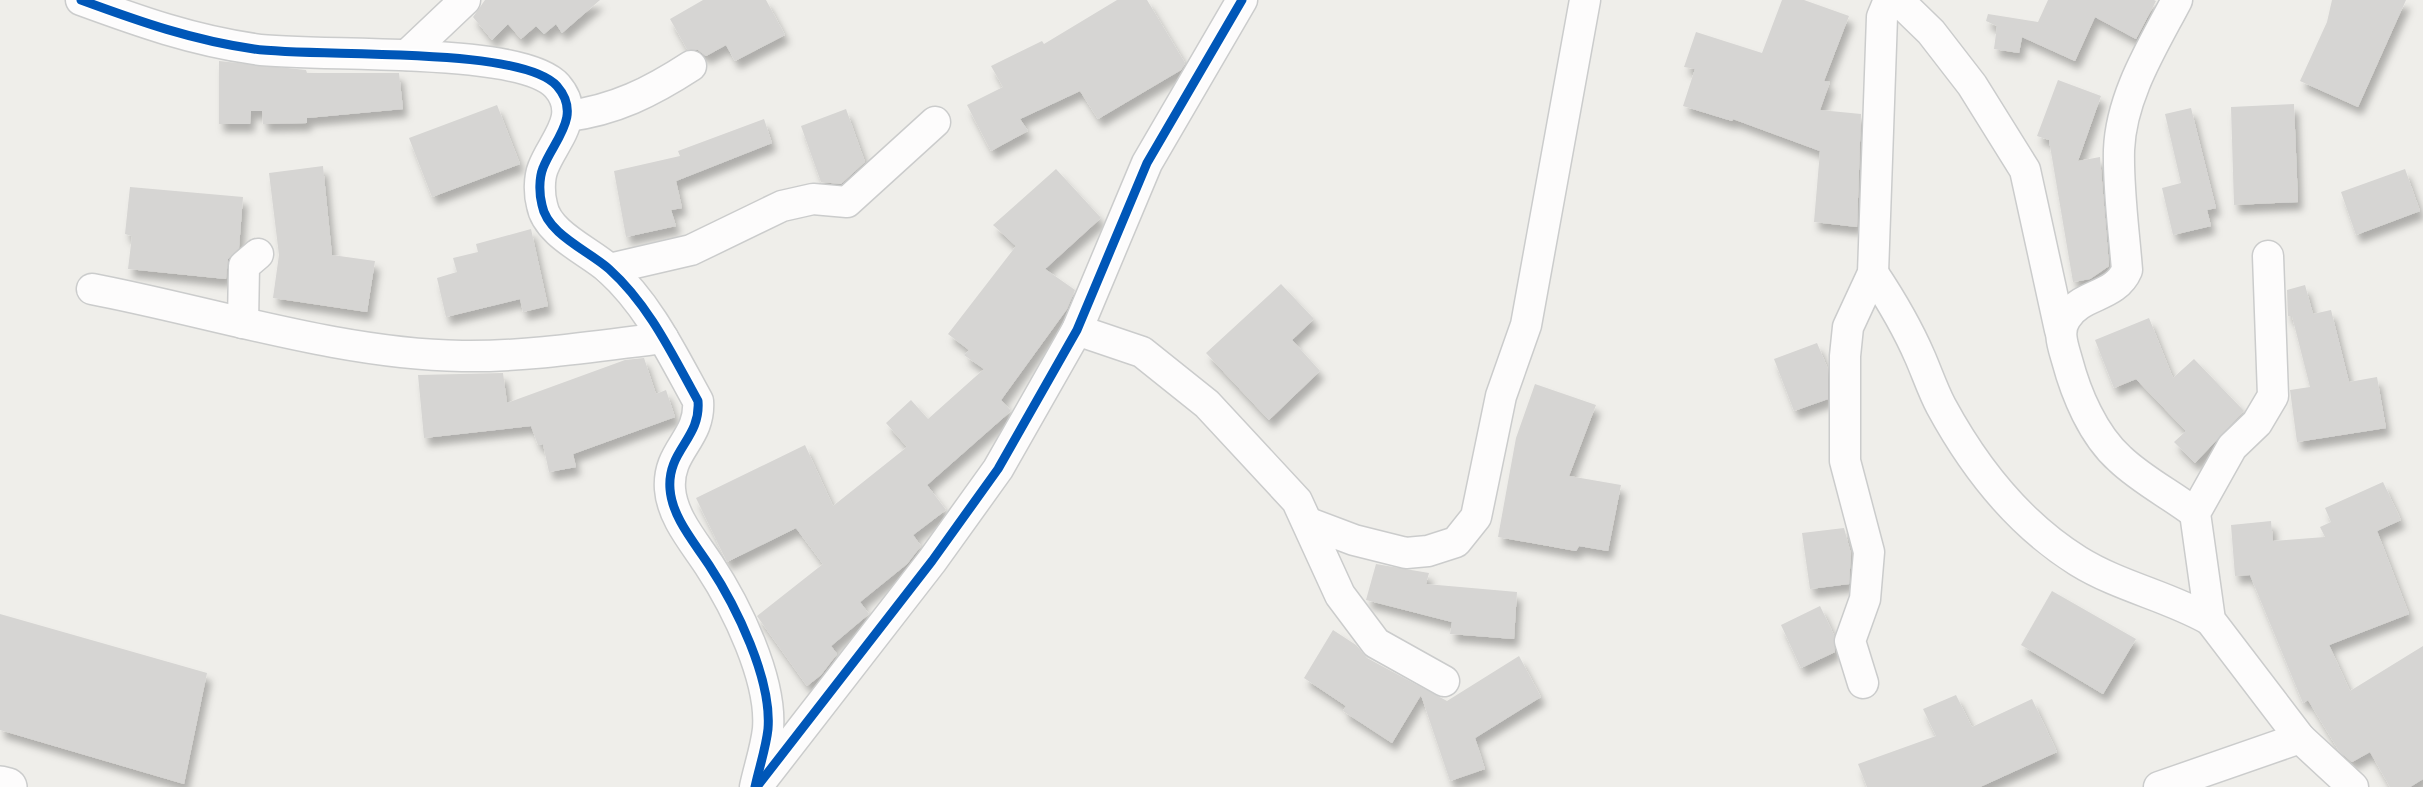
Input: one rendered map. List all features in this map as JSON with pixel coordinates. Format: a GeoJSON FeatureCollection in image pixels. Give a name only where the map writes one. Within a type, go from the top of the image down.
{"type":"FeatureCollection","features":[{"type":"Feature","properties":{"kind":"street"},"geometry":{"type":"LineString","coordinates":[[82,0],[173,34],[257,50],[447,57],[537,74],[555,84],[562,93],[568,116],[566,129],[543,169],[542,207],[559,232],[609,268],[646,310],[698,401],[699,415],[694,433],[673,459],[670,490],[680,521],[716,575],[747,632],[762,686],[768,728],[756,787]]}},
{"type":"Feature","properties":{"kind":"street"},"geometry":{"type":"LineString","coordinates":[[407,55],[465,0]]}},
{"type":"Feature","properties":{"kind":"street"},"geometry":{"type":"LineString","coordinates":[[756,787],[932,561],[998,469],[1077,331],[1147,163],[1242,0]]}},
{"type":"Feature","properties":{"kind":"street"},"geometry":{"type":"LineString","coordinates":[[1309,523],[1354,540],[1406,553],[1428,551],[1456,542],[1476,517],[1501,396],[1526,325],[1585,0]]}},
{"type":"Feature","properties":{"kind":"street"},"geometry":{"type":"LineString","coordinates":[[1863,683],[1850,641],[1865,599],[1869,552],[1845,461],[1845,356],[1848,327],[1873,273],[1882,17],[1888,0]]}},
{"type":"Feature","properties":{"kind":"street"},"geometry":{"type":"LineString","coordinates":[[1898,0],[1931,32],[1972,85],[2025,170],[2072,379],[2101,438],[2119,458],[2194,513]]}},
{"type":"Feature","properties":{"kind":"street"},"geometry":{"type":"LineString","coordinates":[[2060,330],[2066,317],[2086,300],[2111,290],[2122,282],[2127,270],[2119,150],[2126,110],[2145,61],[2177,0]]}},
{"type":"Feature","properties":{"kind":"street"},"geometry":{"type":"LineString","coordinates":[[568,116],[602,111],[653,91],[691,66]]}},
{"type":"Feature","properties":{"kind":"street"},"geometry":{"type":"LineString","coordinates":[[609,268],[691,250],[782,206],[813,199],[846,202],[935,122]]}},
{"type":"Feature","properties":{"kind":"street"},"geometry":{"type":"LineString","coordinates":[[243,323],[244,266],[258,254]]}},
{"type":"Feature","properties":{"kind":"street"},"geometry":{"type":"LineString","coordinates":[[2210,620],[2194,513],[2232,447],[2258,423],[2273,396],[2268,256]]}},
{"type":"Feature","properties":{"kind":"street"},"geometry":{"type":"LineString","coordinates":[[1873,273],[1896,309],[1940,405],[1992,485],[2021,515],[2078,561],[2119,583],[2186,606],[2210,620],[2300,738],[2353,787]]}},
{"type":"Feature","properties":{"kind":"street"},"geometry":{"type":"LineString","coordinates":[[92,289],[243,323],[367,346],[462,356],[663,338]]}},
{"type":"Feature","properties":{"kind":"street"},"geometry":{"type":"LineString","coordinates":[[1077,331],[1142,352],[1207,404],[1289,492],[1309,523],[1340,595],[1376,643],[1444,681]]}},
{"type":"Feature","properties":{"kind":"street"},"geometry":{"type":"LineString","coordinates":[[2159,787],[2300,738]]}},
{"type":"Feature","properties":{"kind":"street"},"geometry":{"type":"LineString","coordinates":[[0,785],[8,787]]}},
{"type":"Feature","properties":{"kind":"building"},"geometry":{"type":"Polygon","coordinates":[[[485,0],[600,0],[562,33],[556,24],[544,34],[536,26],[521,39],[508,24],[492,40],[473,17],[485,0]]]}},
{"type":"Feature","properties":{"kind":"building"},"geometry":{"type":"Polygon","coordinates":[[[703,0],[766,0],[785,35],[735,61],[726,45],[706,56],[698,50],[687,49],[670,19],[703,0]]]}},
{"type":"Feature","properties":{"kind":"building"},"geometry":{"type":"Polygon","coordinates":[[[1117,0],[1147,0],[1185,63],[1181,70],[1098,119],[1080,91],[1020,119],[1028,131],[991,151],[967,105],[1003,87],[991,66],[1042,41],[1044,44],[1117,0]]]}},
{"type":"Feature","properties":{"kind":"building"},"geometry":{"type":"Polygon","coordinates":[[[1782,0],[1804,0],[1849,16],[1824,81],[1830,82],[1820,110],[1861,114],[1857,227],[1814,222],[1820,151],[1733,119],[1732,121],[1683,106],[1695,69],[1684,67],[1696,32],[1762,53],[1782,0]]]}},
{"type":"Feature","properties":{"kind":"building"},"geometry":{"type":"Polygon","coordinates":[[[2048,0],[2156,1],[2136,39],[2095,17],[2075,61],[2022,37],[2019,53],[1994,49],[1997,26],[1986,21],[1988,14],[2038,22],[2048,0]]]}},
{"type":"Feature","properties":{"kind":"building"},"geometry":{"type":"Polygon","coordinates":[[[2332,0],[2406,0],[2358,107],[2300,81],[2327,22],[2332,0]]]}},
{"type":"Feature","properties":{"kind":"building"},"geometry":{"type":"Polygon","coordinates":[[[219,61],[306,70],[307,73],[399,73],[403,109],[307,118],[307,123],[263,124],[262,111],[251,111],[250,124],[219,124],[219,61]]]}},
{"type":"Feature","properties":{"kind":"building"},"geometry":{"type":"Polygon","coordinates":[[[2058,80],[2101,96],[2078,161],[2100,157],[2109,266],[2090,279],[2073,282],[2049,140],[2037,136],[2058,80]]]}},
{"type":"Feature","properties":{"kind":"building"},"geometry":{"type":"Polygon","coordinates":[[[2294,104],[2298,202],[2234,205],[2231,107],[2294,104]]]}},
{"type":"Feature","properties":{"kind":"building"},"geometry":{"type":"Polygon","coordinates":[[[497,105],[520,164],[432,197],[409,138],[497,105]]]}},
{"type":"Feature","properties":{"kind":"building"},"geometry":{"type":"Polygon","coordinates":[[[2191,108],[2216,208],[2207,210],[2211,226],[2173,235],[2162,188],[2181,183],[2165,114],[2191,108]]]}},
{"type":"Feature","properties":{"kind":"building"},"geometry":{"type":"Polygon","coordinates":[[[846,109],[865,162],[841,184],[821,182],[801,126],[846,109]]]}},
{"type":"Feature","properties":{"kind":"building"},"geometry":{"type":"Polygon","coordinates":[[[764,119],[772,143],[676,181],[682,208],[671,210],[676,226],[626,237],[614,171],[680,156],[678,151],[764,119]]]}},
{"type":"Feature","properties":{"kind":"building"},"geometry":{"type":"Polygon","coordinates":[[[323,166],[332,255],[375,261],[367,312],[273,298],[279,255],[269,173],[323,166]]]}},
{"type":"Feature","properties":{"kind":"building"},"geometry":{"type":"Polygon","coordinates":[[[1056,169],[1101,218],[1045,269],[1075,290],[1067,309],[1001,400],[1011,411],[927,485],[946,510],[913,535],[921,546],[907,564],[860,602],[869,614],[831,646],[837,654],[821,675],[807,686],[757,616],[823,564],[796,528],[727,562],[696,498],[805,445],[833,506],[907,447],[886,423],[911,400],[928,419],[984,369],[964,355],[969,350],[948,334],[1016,246],[993,225],[1056,169]]]}},
{"type":"Feature","properties":{"kind":"building"},"geometry":{"type":"Polygon","coordinates":[[[2405,169],[2420,211],[2356,235],[2341,192],[2405,169]]]}},
{"type":"Feature","properties":{"kind":"building"},"geometry":{"type":"Polygon","coordinates":[[[130,187],[243,197],[239,248],[228,259],[226,279],[128,269],[132,236],[125,234],[130,187]]]}},
{"type":"Feature","properties":{"kind":"building"},"geometry":{"type":"Polygon","coordinates":[[[531,229],[548,306],[523,312],[520,299],[446,317],[437,278],[457,272],[453,258],[478,252],[476,244],[531,229]]]}},
{"type":"Feature","properties":{"kind":"building"},"geometry":{"type":"Polygon","coordinates":[[[1281,284],[1314,319],[1292,340],[1320,371],[1269,420],[1206,353],[1281,284]]]}},
{"type":"Feature","properties":{"kind":"building"},"geometry":{"type":"Polygon","coordinates":[[[2305,285],[2313,314],[2331,310],[2349,382],[2377,377],[2386,428],[2297,442],[2290,390],[2310,387],[2292,316],[2288,316],[2287,290],[2305,285]]]}},
{"type":"Feature","properties":{"kind":"building"},"geometry":{"type":"Polygon","coordinates":[[[2149,318],[2173,378],[2194,359],[2244,411],[2195,463],[2174,442],[2186,431],[2136,379],[2114,388],[2095,340],[2149,318]]]}},
{"type":"Feature","properties":{"kind":"building"},"geometry":{"type":"Polygon","coordinates":[[[1817,343],[1828,369],[1828,399],[1794,411],[1774,359],[1817,343]]]}},
{"type":"Feature","properties":{"kind":"building"},"geometry":{"type":"Polygon","coordinates":[[[644,358],[656,394],[666,390],[675,417],[573,454],[576,467],[549,472],[543,444],[538,445],[531,426],[424,438],[418,375],[503,373],[507,403],[625,360],[644,358]]]}},
{"type":"Feature","properties":{"kind":"building"},"geometry":{"type":"Polygon","coordinates":[[[1535,384],[1596,405],[1569,476],[1621,485],[1608,551],[1579,546],[1576,551],[1498,537],[1516,438],[1535,384]]]}},
{"type":"Feature","properties":{"kind":"building"},"geometry":{"type":"Polygon","coordinates":[[[2383,482],[2401,520],[2377,531],[2409,614],[2329,645],[2350,691],[2423,646],[2423,779],[2410,787],[2390,787],[2370,752],[2352,762],[2339,751],[2308,700],[2303,703],[2250,575],[2235,576],[2231,525],[2271,521],[2273,541],[2325,537],[2320,527],[2331,522],[2325,508],[2383,482]]]}},
{"type":"Feature","properties":{"kind":"building"},"geometry":{"type":"Polygon","coordinates":[[[1844,528],[1851,554],[1849,584],[1810,589],[1802,533],[1844,528]]]}},
{"type":"Feature","properties":{"kind":"building"},"geometry":{"type":"Polygon","coordinates":[[[1376,564],[1429,573],[1426,584],[1517,592],[1514,639],[1450,634],[1452,622],[1366,600],[1376,564]]]}},
{"type":"Feature","properties":{"kind":"building"},"geometry":{"type":"Polygon","coordinates":[[[2052,591],[2136,639],[2103,694],[2021,645],[2052,591]]]}},
{"type":"Feature","properties":{"kind":"building"},"geometry":{"type":"Polygon","coordinates":[[[1820,606],[1834,635],[1835,652],[1801,668],[1781,625],[1820,606]]]}},
{"type":"Feature","properties":{"kind":"building"},"geometry":{"type":"Polygon","coordinates":[[[0,614],[207,673],[184,784],[0,730],[0,614]]]}},
{"type":"Feature","properties":{"kind":"building"},"geometry":{"type":"Polygon","coordinates":[[[1333,630],[1356,645],[1367,658],[1447,701],[1519,656],[1541,697],[1475,738],[1485,769],[1450,781],[1421,695],[1392,743],[1343,711],[1346,706],[1304,678],[1333,630]]]}},
{"type":"Feature","properties":{"kind":"building"},"geometry":{"type":"Polygon","coordinates":[[[1956,695],[1972,727],[2032,699],[2057,752],[1980,787],[1867,787],[1858,764],[1936,736],[1923,709],[1956,695]]]}},
{"type":"Feature","properties":{"kind":"cycle path"},"geometry":{"type":"LineString","coordinates":[[81,0],[167,29],[231,45],[254,49],[414,56],[502,64],[536,73],[557,86],[564,97],[567,118],[542,172],[540,196],[545,215],[560,233],[609,269],[636,298],[659,331],[698,401],[698,414],[674,464],[670,489],[679,519],[730,601],[758,666],[768,709],[768,729],[755,787]]}},
{"type":"Feature","properties":{"kind":"cycle path"},"geometry":{"type":"LineString","coordinates":[[759,784],[932,561],[998,469],[1077,330],[1147,163],[1242,0]]}}]}
